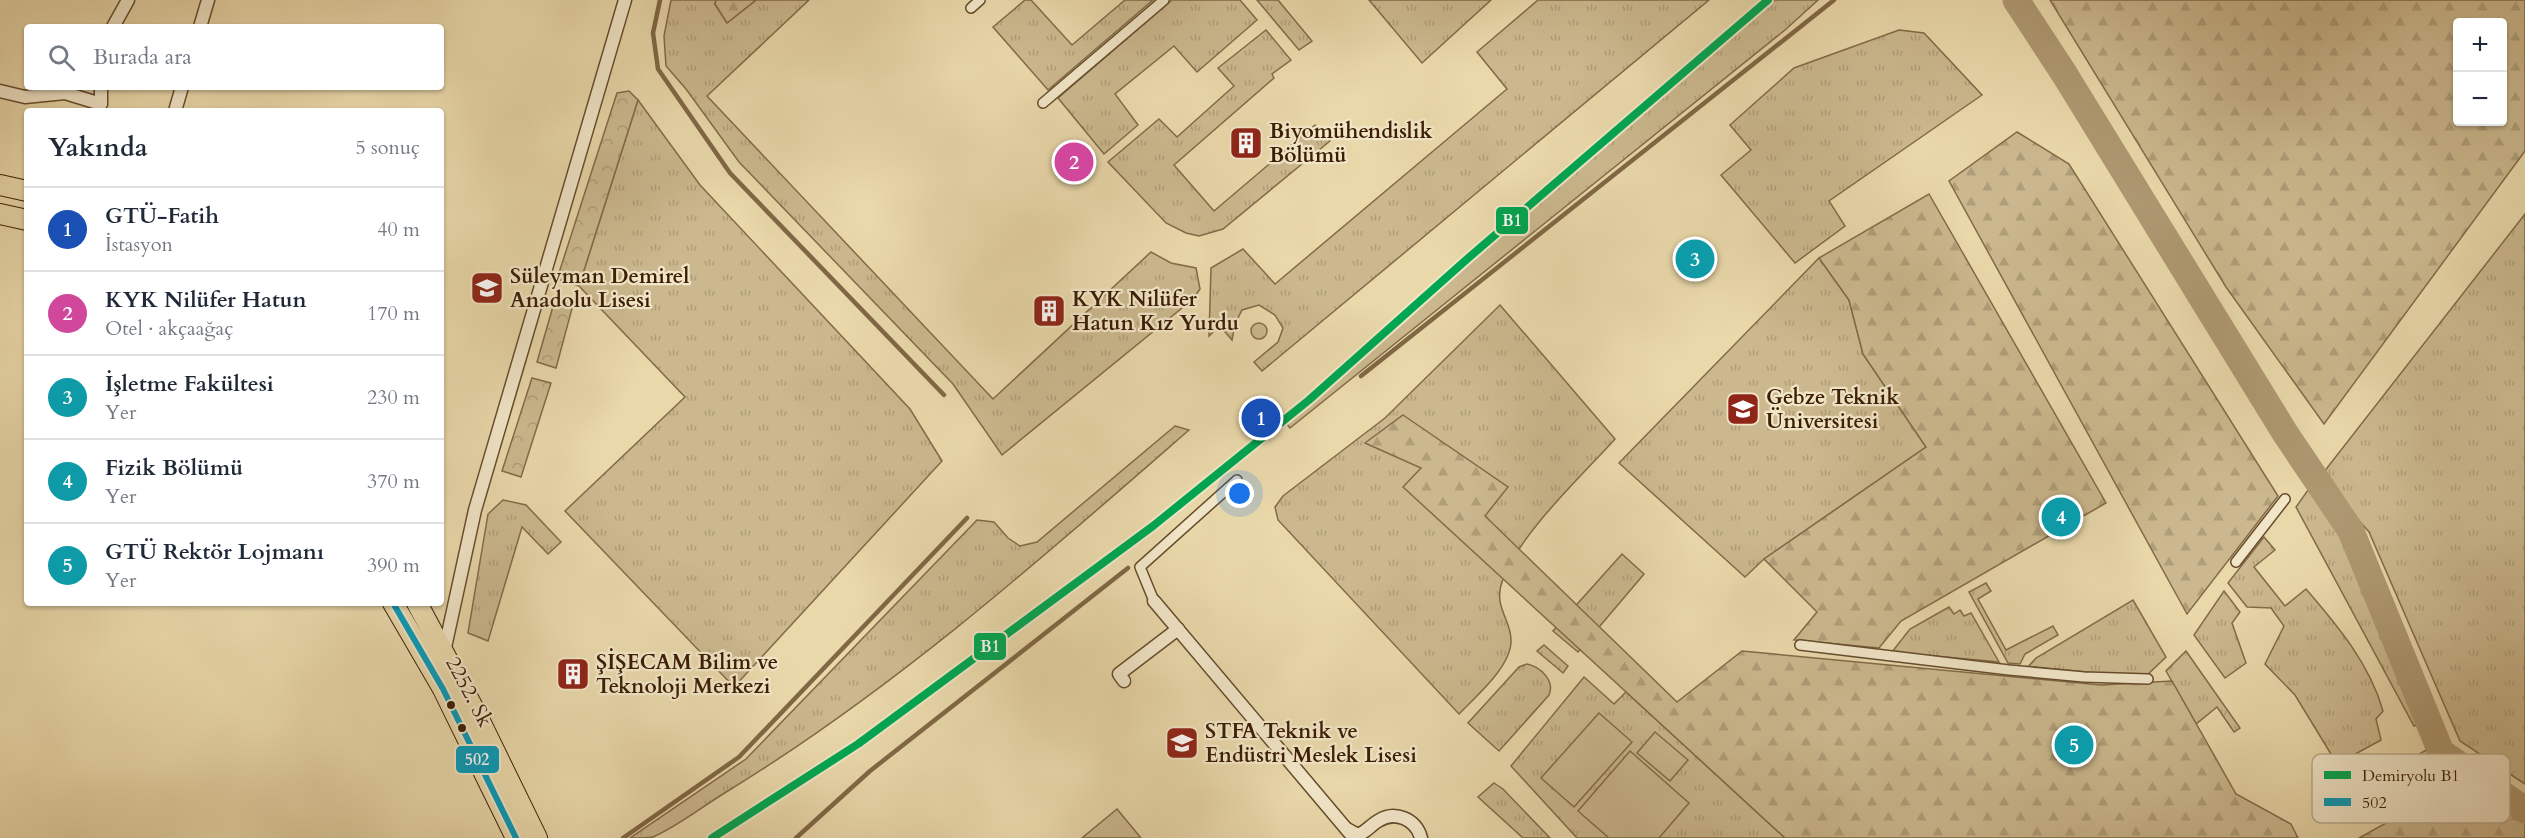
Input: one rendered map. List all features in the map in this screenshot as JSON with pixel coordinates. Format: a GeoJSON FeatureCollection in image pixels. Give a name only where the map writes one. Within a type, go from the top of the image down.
{"type":"FeatureCollection","features":[{"type":"Feature","properties":{"kind":"main road"},"geometry":{"type":"LineString","coordinates":[[0,185],[24,189]]}},
{"type":"Feature","properties":{"kind":"main road"},"geometry":{"type":"LineString","coordinates":[[0,214],[24,219]]}},
{"type":"Feature","properties":{"kind":"main road","name":"2252. Sk"},"geometry":{"type":"LineString","coordinates":[[395,606],[443,689],[516,838]]}},
{"type":"Feature","properties":{"kind":"main road","name":"2252. Sk"},"geometry":{"type":"LineString","coordinates":[[419,606],[537,838]]}},
{"type":"Feature","properties":{"kind":"street"},"geometry":{"type":"LineString","coordinates":[[115,24],[128,0]]}},
{"type":"Feature","properties":{"kind":"street"},"geometry":{"type":"LineString","coordinates":[[201,24],[208,0]]}},
{"type":"Feature","properties":{"kind":"street"},"geometry":{"type":"LineString","coordinates":[[444,653],[475,510],[625,0]]}},
{"type":"Feature","properties":{"kind":"street"},"geometry":{"type":"LineString","coordinates":[[971,8],[980,0]]}},
{"type":"Feature","properties":{"kind":"street"},"geometry":{"type":"LineString","coordinates":[[1043,103],[1164,0]]}},
{"type":"Feature","properties":{"kind":"street"},"geometry":{"type":"LineString","coordinates":[[0,92],[26,97],[64,93],[101,104],[101,90]]}},
{"type":"Feature","properties":{"kind":"street"},"geometry":{"type":"LineString","coordinates":[[176,108],[181,90]]}},
{"type":"Feature","properties":{"kind":"street"},"geometry":{"type":"LineString","coordinates":[[1237,480],[1140,567],[1154,601],[1350,833],[1358,835],[1380,819],[1398,816],[1415,825],[1421,838]]}},
{"type":"Feature","properties":{"kind":"street"},"geometry":{"type":"LineString","coordinates":[[2236,562],[2285,499]]}},
{"type":"Feature","properties":{"kind":"street"},"geometry":{"type":"LineString","coordinates":[[1124,681],[1119,674],[1178,629]]}},
{"type":"Feature","properties":{"kind":"street"},"geometry":{"type":"LineString","coordinates":[[1800,645],[2009,670],[2084,677],[2148,679]]}},
{"type":"Feature","properties":{"kind":"green space"},"geometry":{"type":"Polygon","coordinates":[[[671,0],[716,0],[715,4],[727,23],[756,0],[809,0],[707,96],[993,399],[1151,252],[1171,263],[1196,268],[1200,289],[1193,299],[1002,455],[953,384],[739,162],[686,89],[666,66],[664,36],[671,0]]]}},
{"type":"Feature","properties":{"kind":"green space"},"geometry":{"type":"Polygon","coordinates":[[[716,0],[756,0],[727,23],[715,4],[716,0]]]}},
{"type":"Feature","properties":{"kind":"green space"},"geometry":{"type":"Polygon","coordinates":[[[1025,0],[1031,0],[1072,45],[1125,0],[1153,0],[1048,90],[993,27],[1025,0]]]}},
{"type":"Feature","properties":{"kind":"green space"},"geometry":{"type":"Polygon","coordinates":[[[1172,0],[1240,0],[1257,20],[1197,72],[1174,46],[1115,94],[1138,125],[1104,154],[1058,98],[1172,0]]]}},
{"type":"Feature","properties":{"kind":"green space"},"geometry":{"type":"Polygon","coordinates":[[[1257,0],[1278,0],[1312,41],[1299,50],[1257,0]]]}},
{"type":"Feature","properties":{"kind":"green space"},"geometry":{"type":"Polygon","coordinates":[[[1369,0],[1491,0],[1422,63],[1369,0]]]}},
{"type":"Feature","properties":{"kind":"green space"},"geometry":{"type":"Polygon","coordinates":[[[1538,0],[1709,0],[1262,371],[1254,362],[1278,342],[1283,328],[1275,315],[1259,305],[1242,310],[1235,324],[1232,340],[1220,326],[1209,336],[1211,268],[1243,249],[1275,284],[1507,89],[1477,52],[1538,0]]]}},
{"type":"Feature","properties":{"kind":"green space"},"geometry":{"type":"Polygon","coordinates":[[[1775,0],[1818,0],[1785,30],[1290,428],[1286,423],[1453,275],[1775,0]]]}},
{"type":"Feature","properties":{"kind":"green space"},"geometry":{"type":"Polygon","coordinates":[[[2050,0],[2525,0],[2525,151],[2324,424],[2226,287],[2050,0]]]}},
{"type":"Feature","properties":{"kind":"green space"},"geometry":{"type":"Polygon","coordinates":[[[1266,30],[1291,60],[1272,74],[1274,78],[1174,165],[1214,211],[1315,125],[1330,141],[1223,229],[1199,236],[1186,233],[1166,223],[1108,162],[1159,119],[1177,137],[1234,86],[1218,68],[1266,30]]]}},
{"type":"Feature","properties":{"kind":"green space"},"geometry":{"type":"Polygon","coordinates":[[[1899,30],[1924,33],[1982,95],[1829,201],[1845,226],[1795,263],[1721,175],[1751,150],[1730,125],[1794,68],[1899,30]]]}},
{"type":"Feature","properties":{"kind":"green space"},"geometry":{"type":"Polygon","coordinates":[[[629,91],[638,100],[579,286],[557,279],[617,93],[629,91]]]}},
{"type":"Feature","properties":{"kind":"green space"},"geometry":{"type":"Polygon","coordinates":[[[638,100],[700,185],[910,409],[942,461],[734,687],[565,511],[685,397],[579,286],[638,100]]]}},
{"type":"Feature","properties":{"kind":"green space"},"geometry":{"type":"Polygon","coordinates":[[[2017,132],[2069,164],[2278,496],[2187,614],[1949,181],[2017,132]]]}},
{"type":"Feature","properties":{"kind":"green space"},"geometry":{"type":"Polygon","coordinates":[[[1929,194],[2106,503],[1901,621],[1879,648],[1794,640],[1817,612],[1764,559],[1926,447],[1863,354],[1849,300],[1819,258],[1929,194]]]}},
{"type":"Feature","properties":{"kind":"green space"},"geometry":{"type":"Polygon","coordinates":[[[2525,214],[2525,784],[2510,774],[2510,754],[2480,754],[2460,741],[2369,532],[2320,477],[2525,214]]]}},
{"type":"Feature","properties":{"kind":"green space"},"geometry":{"type":"Polygon","coordinates":[[[1819,258],[1849,300],[1863,354],[1926,447],[1764,559],[1745,577],[1619,463],[1819,258]]]}},
{"type":"Feature","properties":{"kind":"green space"},"geometry":{"type":"Polygon","coordinates":[[[556,296],[574,301],[556,368],[537,362],[556,296]]]}},
{"type":"Feature","properties":{"kind":"green space"},"geometry":{"type":"Polygon","coordinates":[[[1500,305],[1615,439],[1553,506],[1512,561],[1500,589],[1501,605],[1510,632],[1510,650],[1492,680],[1459,714],[1278,520],[1275,507],[1283,496],[1385,418],[1500,305]]]}},
{"type":"Feature","properties":{"kind":"green space"},"geometry":{"type":"Polygon","coordinates":[[[1256,323],[1262,323],[1267,331],[1265,337],[1256,339],[1251,334],[1251,328],[1256,323]]]}},
{"type":"Feature","properties":{"kind":"green space"},"geometry":{"type":"Polygon","coordinates":[[[532,378],[551,383],[521,477],[502,471],[532,378]]]}},
{"type":"Feature","properties":{"kind":"green space"},"geometry":{"type":"Polygon","coordinates":[[[1403,415],[1508,487],[1485,516],[1677,702],[1742,651],[2101,685],[2172,681],[2236,794],[2291,824],[2298,838],[1785,838],[1403,487],[1421,468],[1365,443],[1403,415]]]}},
{"type":"Feature","properties":{"kind":"green space"},"geometry":{"type":"Polygon","coordinates":[[[1175,426],[1189,430],[1021,575],[905,668],[785,754],[679,823],[653,837],[630,838],[746,759],[977,520],[994,522],[1008,538],[1020,546],[1037,542],[1175,426]]]}},
{"type":"Feature","properties":{"kind":"green space"},"geometry":{"type":"Polygon","coordinates":[[[2313,483],[2354,543],[2430,721],[2414,726],[2296,507],[2313,483]]]}},
{"type":"Feature","properties":{"kind":"green space"},"geometry":{"type":"Polygon","coordinates":[[[503,500],[526,505],[561,542],[548,554],[522,527],[488,641],[468,633],[488,514],[503,500]]]}},
{"type":"Feature","properties":{"kind":"green space"},"geometry":{"type":"Polygon","coordinates":[[[2264,537],[2275,550],[2254,567],[2285,606],[2306,589],[2341,631],[2361,661],[2377,694],[2383,711],[2376,719],[2381,740],[2355,754],[2331,754],[2295,695],[2265,664],[2284,626],[2271,608],[2247,607],[2228,583],[2264,537]]]}},
{"type":"Feature","properties":{"kind":"green space"},"geometry":{"type":"Polygon","coordinates":[[[1622,554],[1644,574],[1578,652],[1553,631],[1622,554]]]}},
{"type":"Feature","properties":{"kind":"green space"},"geometry":{"type":"Polygon","coordinates":[[[1986,583],[1991,591],[1978,599],[2006,650],[2053,626],[2058,635],[2025,654],[2020,664],[2008,663],[1969,592],[1986,583]]]}},
{"type":"Feature","properties":{"kind":"green space"},"geometry":{"type":"Polygon","coordinates":[[[2224,591],[2240,612],[2232,623],[2246,663],[2225,678],[2194,635],[2224,591]]]}},
{"type":"Feature","properties":{"kind":"green space"},"geometry":{"type":"Polygon","coordinates":[[[2133,600],[2166,657],[2145,677],[2028,667],[2036,658],[2133,600]]]}},
{"type":"Feature","properties":{"kind":"green space"},"geometry":{"type":"Polygon","coordinates":[[[1949,607],[1954,614],[1960,610],[1964,616],[1971,613],[1999,662],[1892,652],[1910,629],[1949,607]]]}},
{"type":"Feature","properties":{"kind":"green space"},"geometry":{"type":"Polygon","coordinates":[[[1544,645],[1568,666],[1563,673],[1537,651],[1544,645]]]}},
{"type":"Feature","properties":{"kind":"green space"},"geometry":{"type":"Polygon","coordinates":[[[2186,651],[2240,728],[2234,732],[2217,707],[2196,724],[2166,671],[2186,651]]]}},
{"type":"Feature","properties":{"kind":"green space"},"geometry":{"type":"Polygon","coordinates":[[[1527,664],[1546,675],[1550,685],[1549,695],[1499,751],[1468,723],[1519,667],[1527,664]]]}},
{"type":"Feature","properties":{"kind":"green space"},"geometry":{"type":"Polygon","coordinates":[[[1584,677],[1614,704],[1626,692],[1785,838],[1577,838],[1511,766],[1584,677]]]}},
{"type":"Feature","properties":{"kind":"green space"},"geometry":{"type":"Polygon","coordinates":[[[1599,713],[1632,742],[1574,807],[1541,778],[1599,713]]]}},
{"type":"Feature","properties":{"kind":"green space"},"geometry":{"type":"Polygon","coordinates":[[[1655,732],[1688,760],[1670,781],[1637,753],[1655,732]]]}},
{"type":"Feature","properties":{"kind":"green space"},"geometry":{"type":"Polygon","coordinates":[[[2438,743],[2445,754],[2419,754],[2438,743]]]}},
{"type":"Feature","properties":{"kind":"green space"},"geometry":{"type":"Polygon","coordinates":[[[1630,751],[1689,803],[1659,838],[1609,838],[1578,811],[1630,751]]]}},
{"type":"Feature","properties":{"kind":"green space"},"geometry":{"type":"Polygon","coordinates":[[[1494,783],[1503,789],[1550,838],[1523,838],[1478,797],[1494,783]]]}},
{"type":"Feature","properties":{"kind":"green space"},"geometry":{"type":"Polygon","coordinates":[[[2510,800],[2525,810],[2525,838],[2359,838],[2386,823],[2510,823],[2510,800]]]}},
{"type":"Feature","properties":{"kind":"green space"},"geometry":{"type":"Polygon","coordinates":[[[1117,809],[1141,838],[1082,838],[1117,809]]]}},
{"type":"Feature","properties":{"kind":"waterway"},"geometry":{"type":"LineString","coordinates":[[660,0],[653,33],[658,69],[730,173],[944,395]]}},
{"type":"Feature","properties":{"kind":"waterway"},"geometry":{"type":"LineString","coordinates":[[1361,376],[1834,0]]}},
{"type":"Feature","properties":{"kind":"waterway"},"geometry":{"type":"LineString","coordinates":[[2016,0],[2065,75],[2285,433],[2351,531],[2441,752],[2444,754]]}},
{"type":"Feature","properties":{"kind":"waterway"},"geometry":{"type":"LineString","coordinates":[[623,838],[739,757],[967,518]]}},
{"type":"Feature","properties":{"kind":"waterway"},"geometry":{"type":"LineString","coordinates":[[796,838],[870,771],[1128,568]]}},
{"type":"Feature","properties":{"kind":"waterway"},"geometry":{"type":"LineString","coordinates":[[2510,800],[2525,810]]}},
{"type":"Feature","properties":{"kind":"rail line","name":"B1"},"geometry":{"type":"LineString","coordinates":[[712,838],[858,744],[1153,526],[1309,400],[1466,260],[1768,0]]}},
{"type":"Feature","properties":{"kind":"transit line","name":"502"},"geometry":{"type":"LineString","coordinates":[[395,606],[443,689],[516,838]]}},
{"type":"Feature","properties":{"kind":"place","name":"Biyomühendislik Bölümü"},"geometry":{"type":"Point","coordinates":[1246,143]}},
{"type":"Feature","properties":{"kind":"place","name":"KYK Nilüfer Hatun"},"geometry":{"type":"Point","coordinates":[1074,162]}},
{"type":"Feature","properties":{"kind":"place","name":"İşletme Fakültesi"},"geometry":{"type":"Point","coordinates":[1695,259]}},
{"type":"Feature","properties":{"kind":"place","name":"Süleyman Demirel Anadolu Lisesi"},"geometry":{"type":"Point","coordinates":[487,288]}},
{"type":"Feature","properties":{"kind":"place","name":"KYK Nilüfer Hatun Kız Yurdu"},"geometry":{"type":"Point","coordinates":[1049,311]}},
{"type":"Feature","properties":{"kind":"place","name":"Gebze Teknik Üniversitesi"},"geometry":{"type":"Point","coordinates":[1743,409]}},
{"type":"Feature","properties":{"kind":"place","name":"GTÜ-Fatih"},"geometry":{"type":"Point","coordinates":[1261,418]}},
{"type":"Feature","properties":{"kind":"place","name":"Fizik Bölümü"},"geometry":{"type":"Point","coordinates":[2061,517]}},
{"type":"Feature","properties":{"kind":"place","name":"ŞİŞECAM Bilim ve Teknoloji Merkezi"},"geometry":{"type":"Point","coordinates":[573,674]}},
{"type":"Feature","properties":{"kind":"place","name":"STFA Teknik ve Endüstri Meslek Lisesi"},"geometry":{"type":"Point","coordinates":[1182,743]}},
{"type":"Feature","properties":{"kind":"place","name":"GTÜ Rektör Lojmanı"},"geometry":{"type":"Point","coordinates":[2074,745]}}]}
